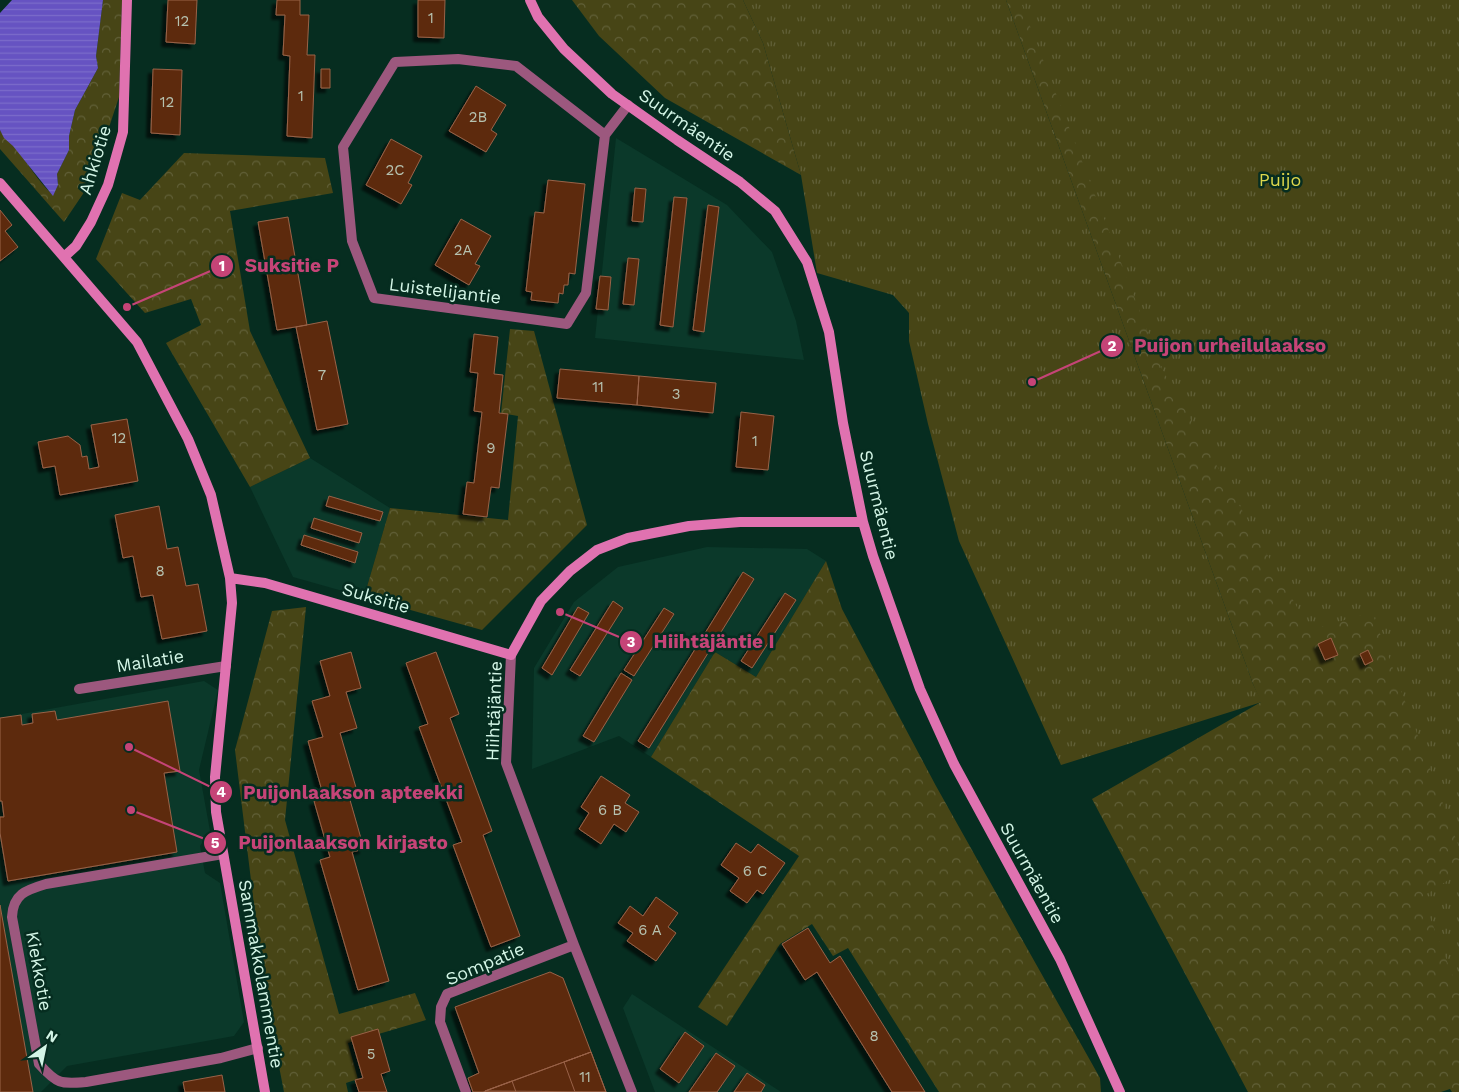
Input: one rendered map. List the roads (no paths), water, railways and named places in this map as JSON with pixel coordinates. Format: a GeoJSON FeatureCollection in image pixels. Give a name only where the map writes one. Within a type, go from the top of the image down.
{"type":"FeatureCollection","features":[{"type":"Feature","properties":{"kind":"street","name":"Ahkiotie"},"geometry":{"type":"LineString","coordinates":[[64,258],[76,246],[91,222],[108,184],[123,132],[127,0]]}},
{"type":"Feature","properties":{"kind":"street","name":"Suurmäentie"},"geometry":{"type":"LineString","coordinates":[[530,0],[538,17],[564,49],[612,94],[740,182],[775,212],[807,262],[829,332],[862,522],[920,689],[954,764],[1060,959],[1120,1092]]}},
{"type":"Feature","properties":{"kind":"street","name":"Luistelijantie"},"geometry":{"type":"LineString","coordinates":[[458,59],[516,66],[605,135],[586,293],[566,324],[374,298],[352,241],[343,147],[395,62],[458,59]]}},
{"type":"Feature","properties":{"kind":"street"},"geometry":{"type":"LineString","coordinates":[[605,135],[628,105]]}},
{"type":"Feature","properties":{"kind":"street","name":"Sammakkolammentie"},"geometry":{"type":"LineString","coordinates":[[0,183],[137,342],[188,438],[211,495],[230,578],[232,603],[215,777],[216,812],[265,1092]]}},
{"type":"Feature","properties":{"kind":"street","name":"Hiihtäjäntie"},"geometry":{"type":"LineString","coordinates":[[632,1092],[574,945],[506,763],[511,655],[541,601],[570,571],[597,550],[628,538],[689,526],[740,522],[862,522]]}},
{"type":"Feature","properties":{"kind":"street","name":"Suksitie"},"geometry":{"type":"LineString","coordinates":[[230,578],[265,583],[511,655]]}},
{"type":"Feature","properties":{"kind":"street","name":"Mailatie"},"geometry":{"type":"LineString","coordinates":[[78,689],[226,666]]}},
{"type":"Feature","properties":{"kind":"street","name":"Kiekkotie"},"geometry":{"type":"LineString","coordinates":[[223,854],[46,884],[27,889],[13,907],[12,917],[39,1064],[51,1077],[65,1084],[86,1082],[221,1058],[258,1048]]}},
{"type":"Feature","properties":{"kind":"street","name":"Sompatie"},"geometry":{"type":"LineString","coordinates":[[466,1092],[440,1022],[441,1008],[447,994],[574,945]]}},
{"type":"Feature","properties":{"kind":"place","name":"Suksitie P"},"geometry":{"type":"Point","coordinates":[127,307]}},
{"type":"Feature","properties":{"kind":"place","name":"Puijon urheilulaakso"},"geometry":{"type":"Point","coordinates":[1032,382]}},
{"type":"Feature","properties":{"kind":"place","name":"Hiihtäjäntie I"},"geometry":{"type":"Point","coordinates":[560,612]}},
{"type":"Feature","properties":{"kind":"place","name":"Puijonlaakson apteekki"},"geometry":{"type":"Point","coordinates":[129,747]}},
{"type":"Feature","properties":{"kind":"place","name":"Puijonlaakson kirjasto"},"geometry":{"type":"Point","coordinates":[131,810]}},
{"type":"Feature","properties":{"kind":"park label","name":"Puijo"},"geometry":{"type":"Point","coordinates":[1280,180]}}]}
